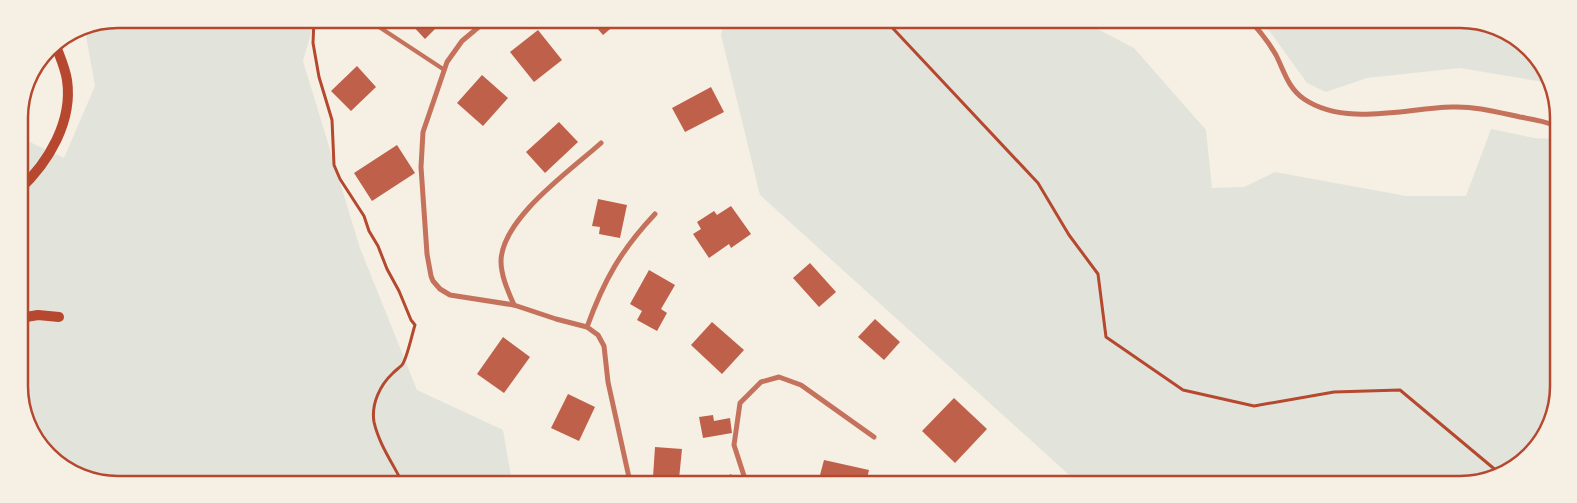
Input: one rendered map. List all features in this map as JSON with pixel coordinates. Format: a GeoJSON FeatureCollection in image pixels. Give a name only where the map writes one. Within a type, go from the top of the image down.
{"type":"FeatureCollection","features":[{"type":"Feature","properties":{"kind":"main road"},"geometry":{"type":"LineString","coordinates":[[28,180],[38,169],[54,144],[65,114],[68,98],[67,79],[58,51]]}},
{"type":"Feature","properties":{"kind":"main road"},"geometry":{"type":"LineString","coordinates":[[28,317],[59,316]]}},
{"type":"Feature","properties":{"kind":"street"},"geometry":{"type":"LineString","coordinates":[[477,28],[462,41],[451,54],[443,69],[426,119],[422,139],[421,166],[427,254],[431,276],[440,289],[450,295],[514,305],[587,327],[598,335],[604,346],[608,382],[629,476]]}},
{"type":"Feature","properties":{"kind":"street"},"geometry":{"type":"LineString","coordinates":[[1256,28],[1271,46],[1286,79],[1295,92],[1319,107],[1341,112],[1366,114],[1445,107],[1467,107],[1550,125]]}},
{"type":"Feature","properties":{"kind":"street"},"geometry":{"type":"LineString","coordinates":[[514,305],[502,269],[502,252],[507,236],[517,220],[532,205],[601,143]]}},
{"type":"Feature","properties":{"kind":"street"},"geometry":{"type":"LineString","coordinates":[[587,327],[602,287],[619,257],[637,233],[655,214]]}},
{"type":"Feature","properties":{"kind":"street"},"geometry":{"type":"LineString","coordinates":[[744,476],[734,445],[740,404],[761,382],[779,377],[802,385],[874,437]]}},
{"type":"Feature","properties":{"kind":"lane"},"geometry":{"type":"LineString","coordinates":[[381,28],[443,69]]}},
{"type":"Feature","properties":{"kind":"path"},"geometry":{"type":"LineString","coordinates":[[315,28],[313,43],[319,77],[332,120],[334,165],[340,179],[364,216],[369,231],[415,325],[403,364],[381,388],[374,403],[374,420],[379,437],[398,476]]}},
{"type":"Feature","properties":{"kind":"path"},"geometry":{"type":"LineString","coordinates":[[893,28],[1038,183],[1068,236],[1098,274],[1106,338],[1183,390],[1254,406],[1334,392],[1400,390],[1494,469]]}},
{"type":"Feature","properties":{"kind":"shaded area"},"geometry":{"type":"Polygon","coordinates":[[[111,28],[312,28],[303,61],[360,248],[417,390],[503,430],[511,476],[117,476],[83,469],[58,453],[37,426],[28,398],[28,141],[64,158],[95,86],[85,33],[88,32],[111,28]]]}},
{"type":"Feature","properties":{"kind":"shaded area"},"geometry":{"type":"Polygon","coordinates":[[[723,28],[1095,28],[1134,48],[1206,130],[1212,188],[1244,187],[1275,172],[1406,196],[1466,196],[1491,129],[1534,138],[1550,139],[1550,386],[1543,420],[1531,440],[1514,457],[1494,469],[1472,475],[1069,475],[760,195],[721,35],[723,28]]]}},
{"type":"Feature","properties":{"kind":"shaded area"},"geometry":{"type":"Polygon","coordinates":[[[1267,28],[1472,28],[1494,34],[1510,43],[1527,58],[1542,82],[1460,68],[1367,78],[1326,92],[1307,83],[1267,28]]]}},
{"type":"Feature","properties":{"kind":"building"},"geometry":{"type":"Polygon","coordinates":[[[415,28],[436,28],[425,39],[415,28]]]}},
{"type":"Feature","properties":{"kind":"building"},"geometry":{"type":"Polygon","coordinates":[[[597,28],[611,28],[603,35],[597,28]]]}},
{"type":"Feature","properties":{"kind":"building"},"geometry":{"type":"Polygon","coordinates":[[[538,30],[562,60],[534,82],[510,52],[538,30]]]}},
{"type":"Feature","properties":{"kind":"building"},"geometry":{"type":"Polygon","coordinates":[[[357,66],[376,87],[351,111],[331,91],[357,66]]]}},
{"type":"Feature","properties":{"kind":"building"},"geometry":{"type":"Polygon","coordinates":[[[482,75],[508,98],[483,126],[457,103],[482,75]]]}},
{"type":"Feature","properties":{"kind":"building"},"geometry":{"type":"Polygon","coordinates":[[[711,87],[724,112],[685,132],[672,108],[711,87]]]}},
{"type":"Feature","properties":{"kind":"building"},"geometry":{"type":"Polygon","coordinates":[[[559,122],[578,142],[545,173],[526,152],[559,122]]]}},
{"type":"Feature","properties":{"kind":"building"},"geometry":{"type":"Polygon","coordinates":[[[397,145],[415,173],[372,201],[354,173],[397,145]]]}},
{"type":"Feature","properties":{"kind":"building"},"geometry":{"type":"Polygon","coordinates":[[[598,199],[627,205],[620,238],[599,234],[600,227],[592,226],[598,199]]]}},
{"type":"Feature","properties":{"kind":"building"},"geometry":{"type":"Polygon","coordinates":[[[731,206],[751,234],[731,248],[729,244],[709,258],[693,234],[701,229],[697,222],[714,211],[717,215],[731,206]]]}},
{"type":"Feature","properties":{"kind":"building"},"geometry":{"type":"Polygon","coordinates":[[[810,263],[836,292],[819,307],[793,278],[810,263]]]}},
{"type":"Feature","properties":{"kind":"building"},"geometry":{"type":"Polygon","coordinates":[[[649,270],[675,285],[661,309],[667,313],[657,331],[637,320],[642,311],[630,304],[649,270]]]}},
{"type":"Feature","properties":{"kind":"building"},"geometry":{"type":"Polygon","coordinates":[[[875,319],[900,342],[884,360],[858,337],[875,319]]]}},
{"type":"Feature","properties":{"kind":"building"},"geometry":{"type":"Polygon","coordinates":[[[712,322],[744,350],[722,374],[691,345],[712,322]]]}},
{"type":"Feature","properties":{"kind":"building"},"geometry":{"type":"Polygon","coordinates":[[[503,337],[530,357],[504,393],[477,374],[503,337]]]}},
{"type":"Feature","properties":{"kind":"building"},"geometry":{"type":"Polygon","coordinates":[[[568,394],[595,407],[579,441],[551,428],[568,394]]]}},
{"type":"Feature","properties":{"kind":"building"},"geometry":{"type":"Polygon","coordinates":[[[954,398],[987,429],[955,463],[922,431],[954,398]]]}},
{"type":"Feature","properties":{"kind":"building"},"geometry":{"type":"Polygon","coordinates":[[[713,415],[714,421],[730,418],[732,433],[703,438],[699,417],[713,415]]]}},
{"type":"Feature","properties":{"kind":"building"},"geometry":{"type":"Polygon","coordinates":[[[655,447],[682,449],[679,476],[653,476],[655,447]]]}},
{"type":"Feature","properties":{"kind":"building"},"geometry":{"type":"Polygon","coordinates":[[[824,460],[869,470],[868,475],[820,475],[824,460]]]}}]}
